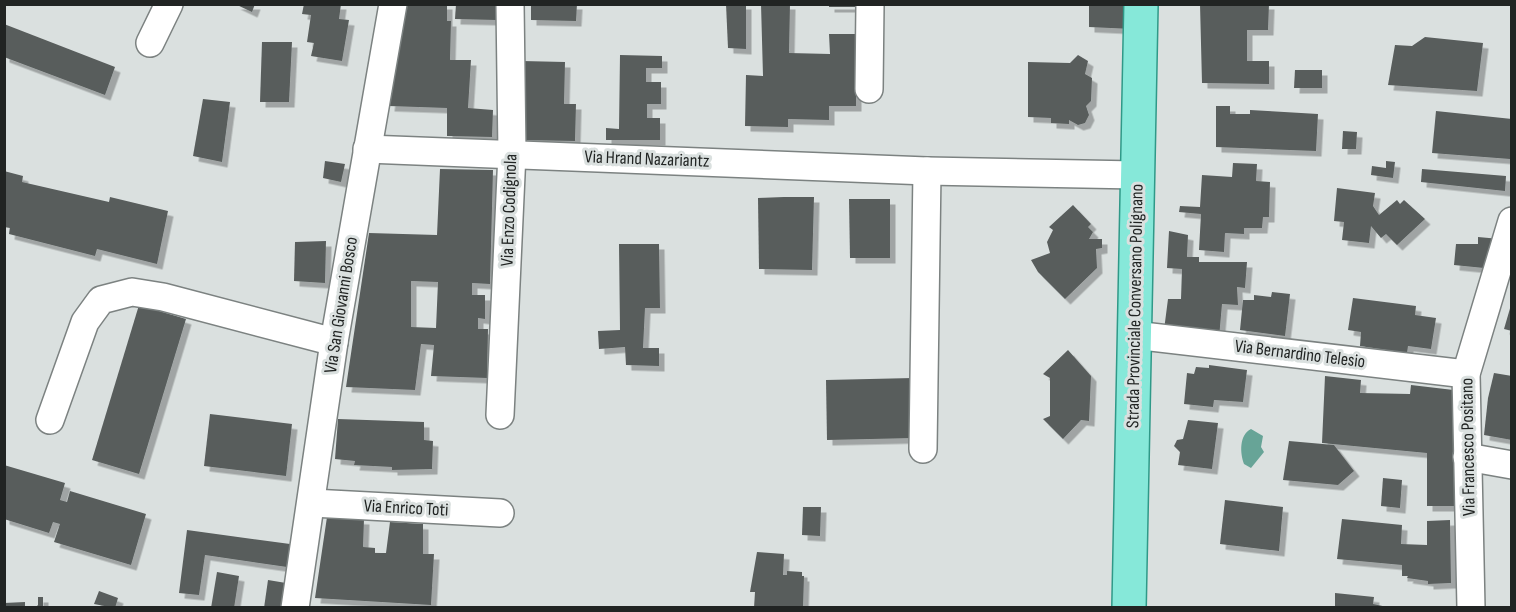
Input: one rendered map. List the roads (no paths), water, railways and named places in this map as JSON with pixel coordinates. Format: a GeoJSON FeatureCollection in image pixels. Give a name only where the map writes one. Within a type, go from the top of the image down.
{"type":"FeatureCollection","features":[{"type":"Feature","properties":{"kind":"main road","name":"Strada Provinciale Conversano Polignano"},"geometry":{"type":"LineString","coordinates":[[1129,608],[1141,4]]}},
{"type":"Feature","properties":{"kind":"street"},"geometry":{"type":"LineString","coordinates":[[150,43],[169,4]]}},
{"type":"Feature","properties":{"kind":"street","name":"Via San Giovanni Bosco"},"geometry":{"type":"LineString","coordinates":[[295,608],[334,342],[393,4]]}},
{"type":"Feature","properties":{"kind":"street","name":"Via Enzo Codignola"},"geometry":{"type":"LineString","coordinates":[[500,415],[512,153],[510,4]]}},
{"type":"Feature","properties":{"kind":"street"},"geometry":{"type":"LineString","coordinates":[[869,89],[870,4]]}},
{"type":"Feature","properties":{"kind":"street","name":"Via Hrand Nazariantz"},"geometry":{"type":"LineString","coordinates":[[367,149],[927,171],[1137,175]]}},
{"type":"Feature","properties":{"kind":"street"},"geometry":{"type":"LineString","coordinates":[[923,449],[927,171]]}},
{"type":"Feature","properties":{"kind":"street","name":"Via Francesco Positano"},"geometry":{"type":"LineString","coordinates":[[1471,608],[1466,374],[1512,221]]}},
{"type":"Feature","properties":{"kind":"street"},"geometry":{"type":"LineString","coordinates":[[50,420],[85,322],[101,300],[132,292],[163,297],[334,342]]}},
{"type":"Feature","properties":{"kind":"street","name":"Via Bernardino Telesio"},"geometry":{"type":"LineString","coordinates":[[1134,335],[1466,374]]}},
{"type":"Feature","properties":{"kind":"street"},"geometry":{"type":"LineString","coordinates":[[1467,457],[1512,465]]}},
{"type":"Feature","properties":{"kind":"street","name":"Via Enrico Toti"},"geometry":{"type":"LineString","coordinates":[[312,503],[500,513]]}}]}
